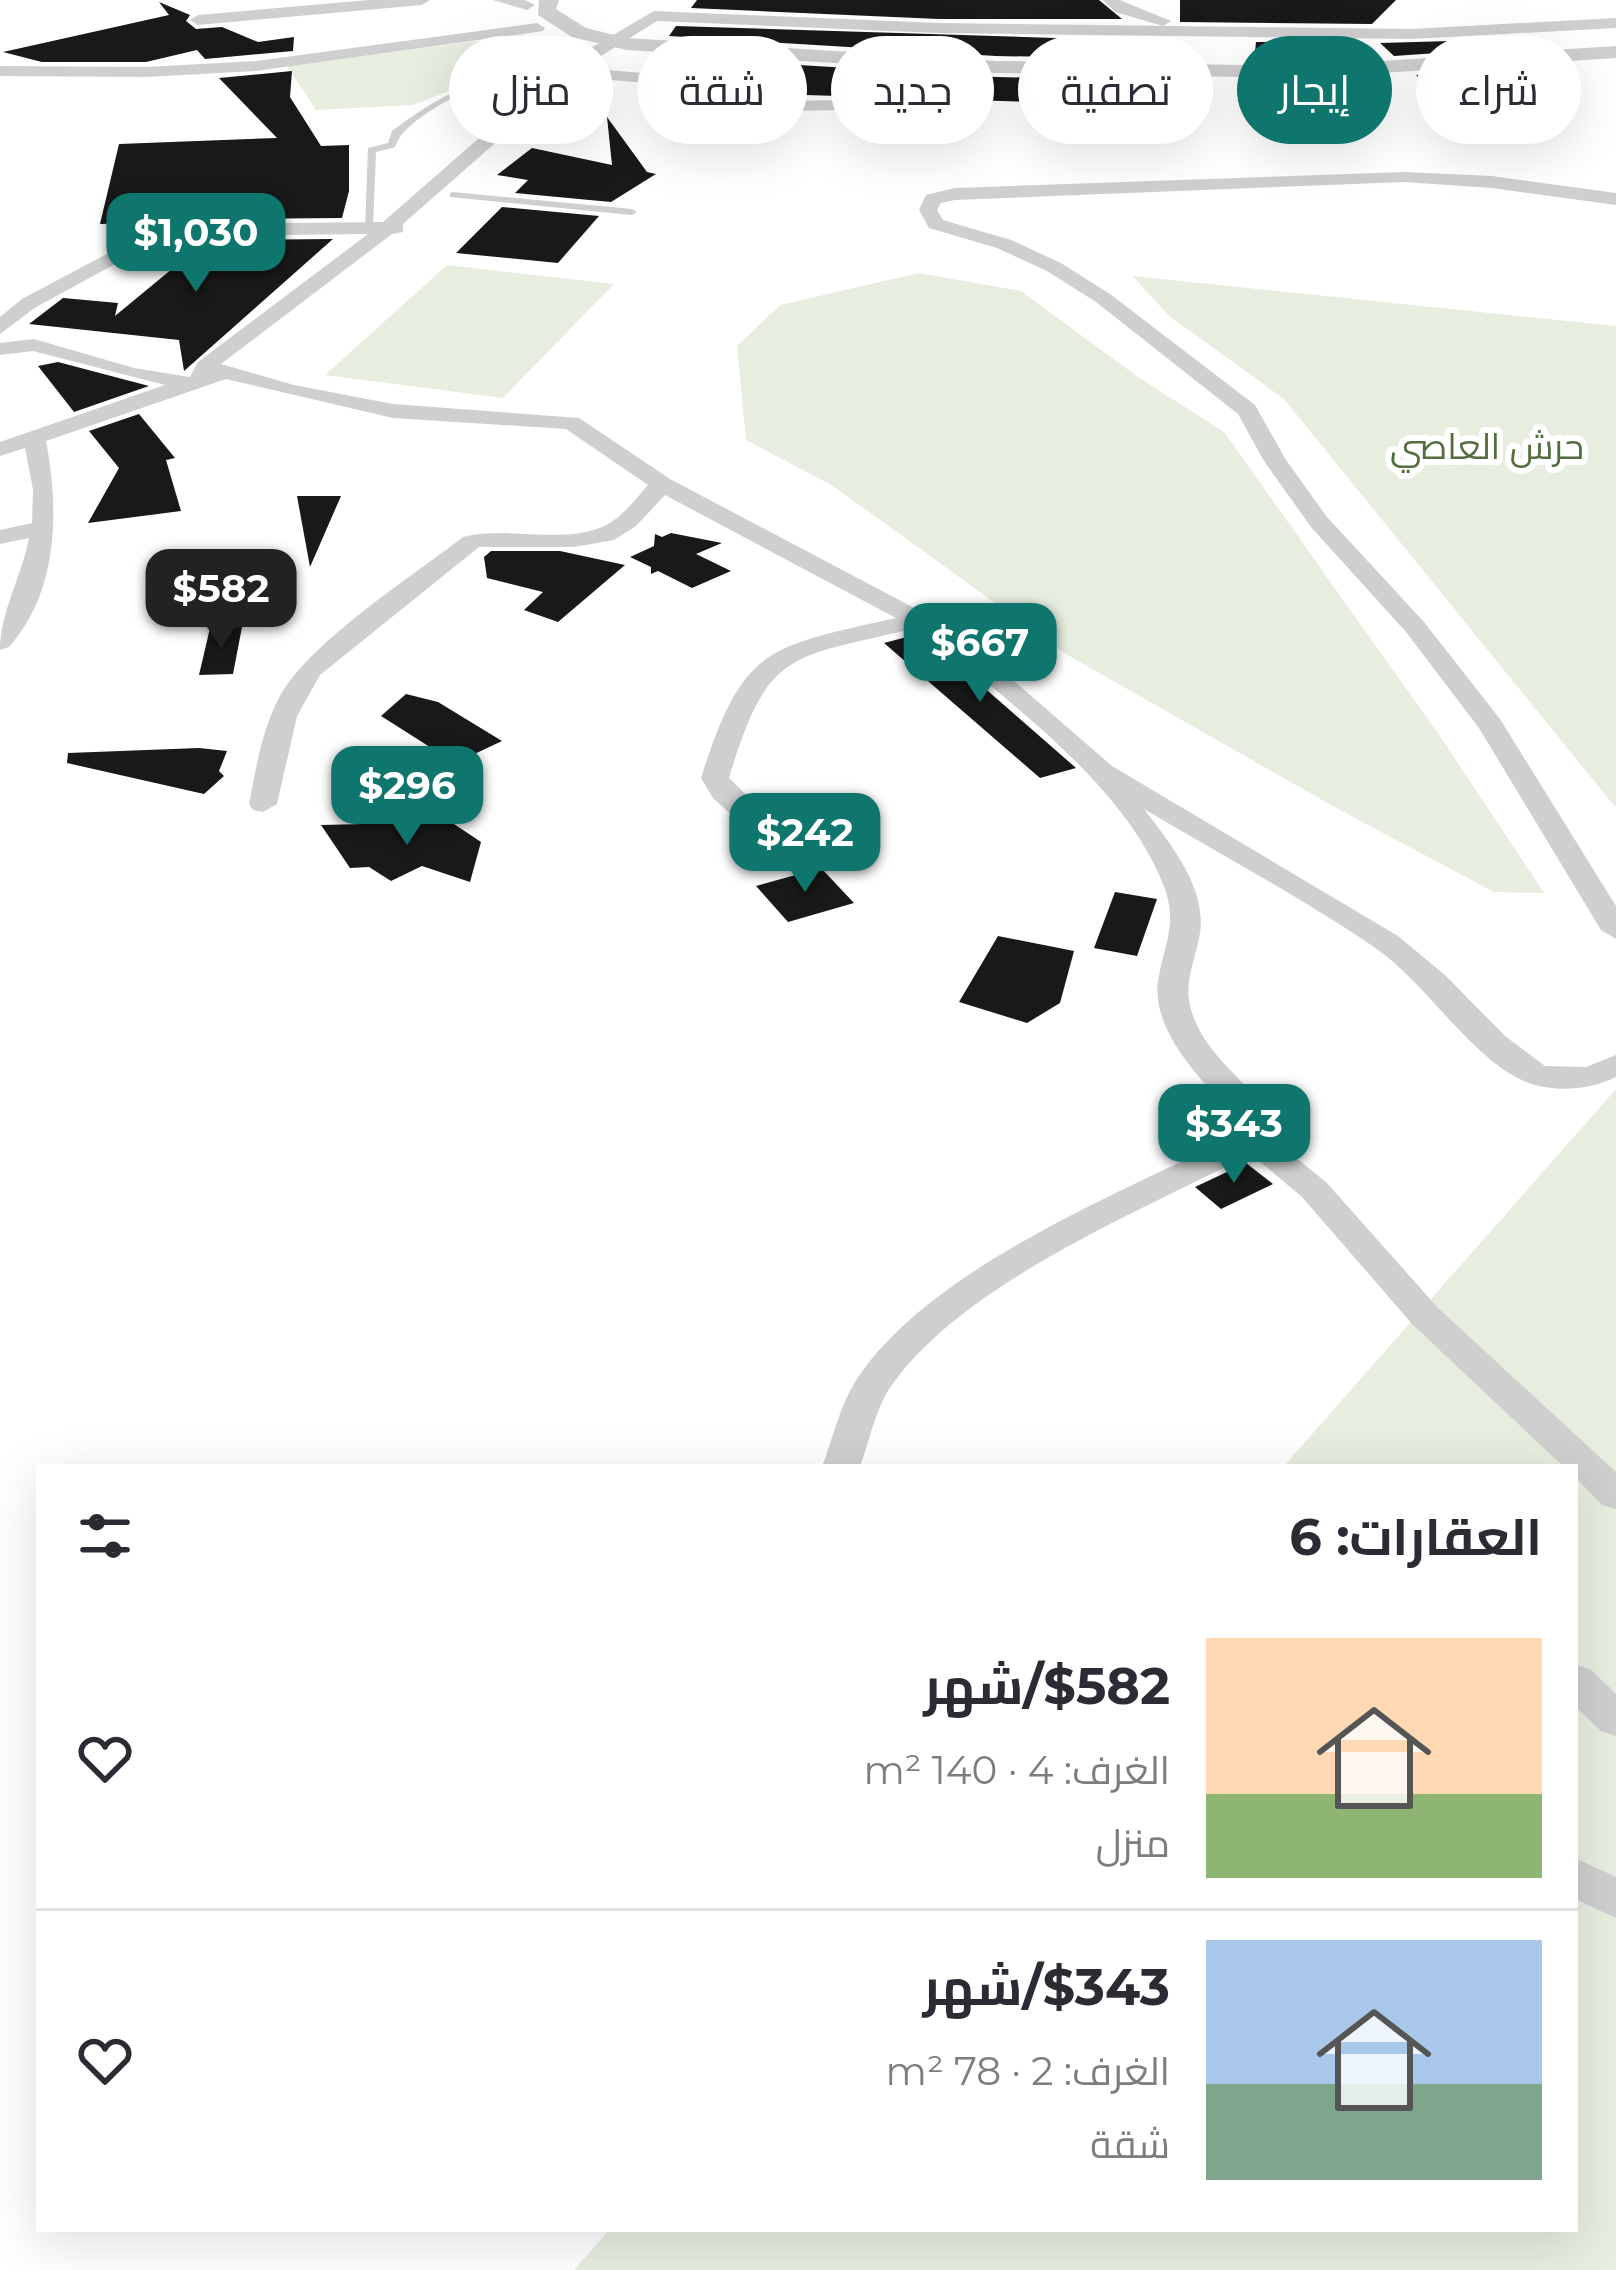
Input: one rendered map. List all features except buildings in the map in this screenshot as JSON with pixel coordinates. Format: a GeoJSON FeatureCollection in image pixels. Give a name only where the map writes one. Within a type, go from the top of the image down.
{"type":"FeatureCollection","features":[{"type":"Feature","properties":{"kind":"street"},"geometry":{"type":"LineString","coordinates":[[198,20],[422,0]]}},
{"type":"Feature","properties":{"kind":"street"},"geometry":{"type":"LineString","coordinates":[[501,0],[536,2],[556,22],[618,43]]}},
{"type":"Feature","properties":{"kind":"street"},"geometry":{"type":"LineString","coordinates":[[613,46],[681,0]]}},
{"type":"Feature","properties":{"kind":"street"},"geometry":{"type":"LineString","coordinates":[[1111,0],[1130,13],[1218,32]]}},
{"type":"Feature","properties":{"kind":"street"},"geometry":{"type":"LineString","coordinates":[[536,2],[528,16],[537,28]]}},
{"type":"Feature","properties":{"kind":"street"},"geometry":{"type":"LineString","coordinates":[[655,16],[939,28],[1468,34],[1616,22]]}},
{"type":"Feature","properties":{"kind":"street"},"geometry":{"type":"LineString","coordinates":[[0,71],[146,72],[256,66],[537,28],[618,43],[780,57],[1181,73],[1394,68],[1616,52]]}},
{"type":"Feature","properties":{"kind":"street"},"geometry":{"type":"LineString","coordinates":[[613,49],[618,43]]}},
{"type":"Feature","properties":{"kind":"street"},"geometry":{"type":"LineString","coordinates":[[613,76],[692,82],[778,106],[831,106]]}},
{"type":"Feature","properties":{"kind":"street"},"geometry":{"type":"LineString","coordinates":[[0,448],[198,375],[479,144]]}},
{"type":"Feature","properties":{"kind":"street"},"geometry":{"type":"LineString","coordinates":[[233,371],[512,144]]}},
{"type":"Feature","properties":{"kind":"street"},"geometry":{"type":"LineString","coordinates":[[1616,199],[1492,182],[1404,177],[971,193],[933,199],[928,210],[936,224],[1004,244],[1070,277],[1247,410],[1275,461],[1319,522],[1414,627],[1491,724],[1616,930]]}},
{"type":"Feature","properties":{"kind":"street"},"geometry":{"type":"LineString","coordinates":[[414,228],[163,230],[29,303],[1,340],[132,374],[233,371],[291,391],[394,411],[571,423],[662,484],[922,619],[1102,772],[1387,942],[1434,981],[1494,1043],[1535,1074],[1560,1079],[1593,1076],[1616,1065]]}},
{"type":"Feature","properties":{"kind":"street"},"geometry":{"type":"LineString","coordinates":[[292,302],[320,304]]}},
{"type":"Feature","properties":{"kind":"street"},"geometry":{"type":"LineString","coordinates":[[0,642],[12,631],[46,502],[34,439]]}},
{"type":"Feature","properties":{"kind":"street"},"geometry":{"type":"LineString","coordinates":[[263,804],[281,718],[293,690],[310,670],[455,551],[494,537],[574,540],[606,535],[628,521],[662,484]]}},
{"type":"Feature","properties":{"kind":"street"},"geometry":{"type":"LineString","coordinates":[[0,537],[41,528]]}},
{"type":"Feature","properties":{"kind":"street"},"geometry":{"type":"LineString","coordinates":[[796,860],[723,792],[715,778],[744,703],[763,672],[784,656],[922,619]]}},
{"type":"Feature","properties":{"kind":"street"},"geometry":{"type":"LineString","coordinates":[[1102,772],[1163,854],[1178,885],[1188,919],[1172,994],[1204,1067],[1256,1117],[1252,1139]]}},
{"type":"Feature","properties":{"kind":"street"},"geometry":{"type":"LineString","coordinates":[[842,1464],[870,1388],[920,1327],[1040,1248],[1252,1139]]}},
{"type":"Feature","properties":{"kind":"street"},"geometry":{"type":"LineString","coordinates":[[1252,1139],[1307,1177],[1402,1292],[1556,1433],[1616,1495]]}},
{"type":"Feature","properties":{"kind":"street"},"geometry":{"type":"LineString","coordinates":[[1578,1684],[1616,1719]]}},
{"type":"Feature","properties":{"kind":"street"},"geometry":{"type":"LineString","coordinates":[[1578,1879],[1616,1899]]}},
{"type":"Feature","properties":{"kind":"lane"},"geometry":{"type":"LineString","coordinates":[[378,227],[369,194],[375,179],[371,150],[392,146],[395,133],[449,94]]}},
{"type":"Feature","properties":{"kind":"lane"},"geometry":{"type":"LineString","coordinates":[[453,195],[632,212]]}},
{"type":"Feature","properties":{"kind":"green space"},"geometry":{"type":"Polygon","coordinates":[[[449,45],[449,91],[413,105],[316,110],[287,66],[449,45]]]}},
{"type":"Feature","properties":{"kind":"green space"},"geometry":{"type":"Polygon","coordinates":[[[447,265],[614,284],[503,398],[325,375],[447,265]]]}},
{"type":"Feature","properties":{"kind":"green space"},"geometry":{"type":"Polygon","coordinates":[[[919,273],[1021,291],[1138,377],[1224,432],[1444,742],[1544,893],[1494,892],[1338,809],[1066,654],[833,486],[746,440],[737,346],[780,305],[919,273]]]}},
{"type":"Feature","properties":{"kind":"green space","name":"حرش العاصي"},"geometry":{"type":"Polygon","coordinates":[[[1133,276],[1616,326],[1616,808],[1284,399],[1169,316],[1133,276]]]}},
{"type":"Feature","properties":{"kind":"green space"},"geometry":{"type":"Polygon","coordinates":[[[1616,1089],[1616,2270],[574,2270],[607,2232],[1578,2232],[1578,1464],[1286,1464],[1616,1089]]]}}]}
